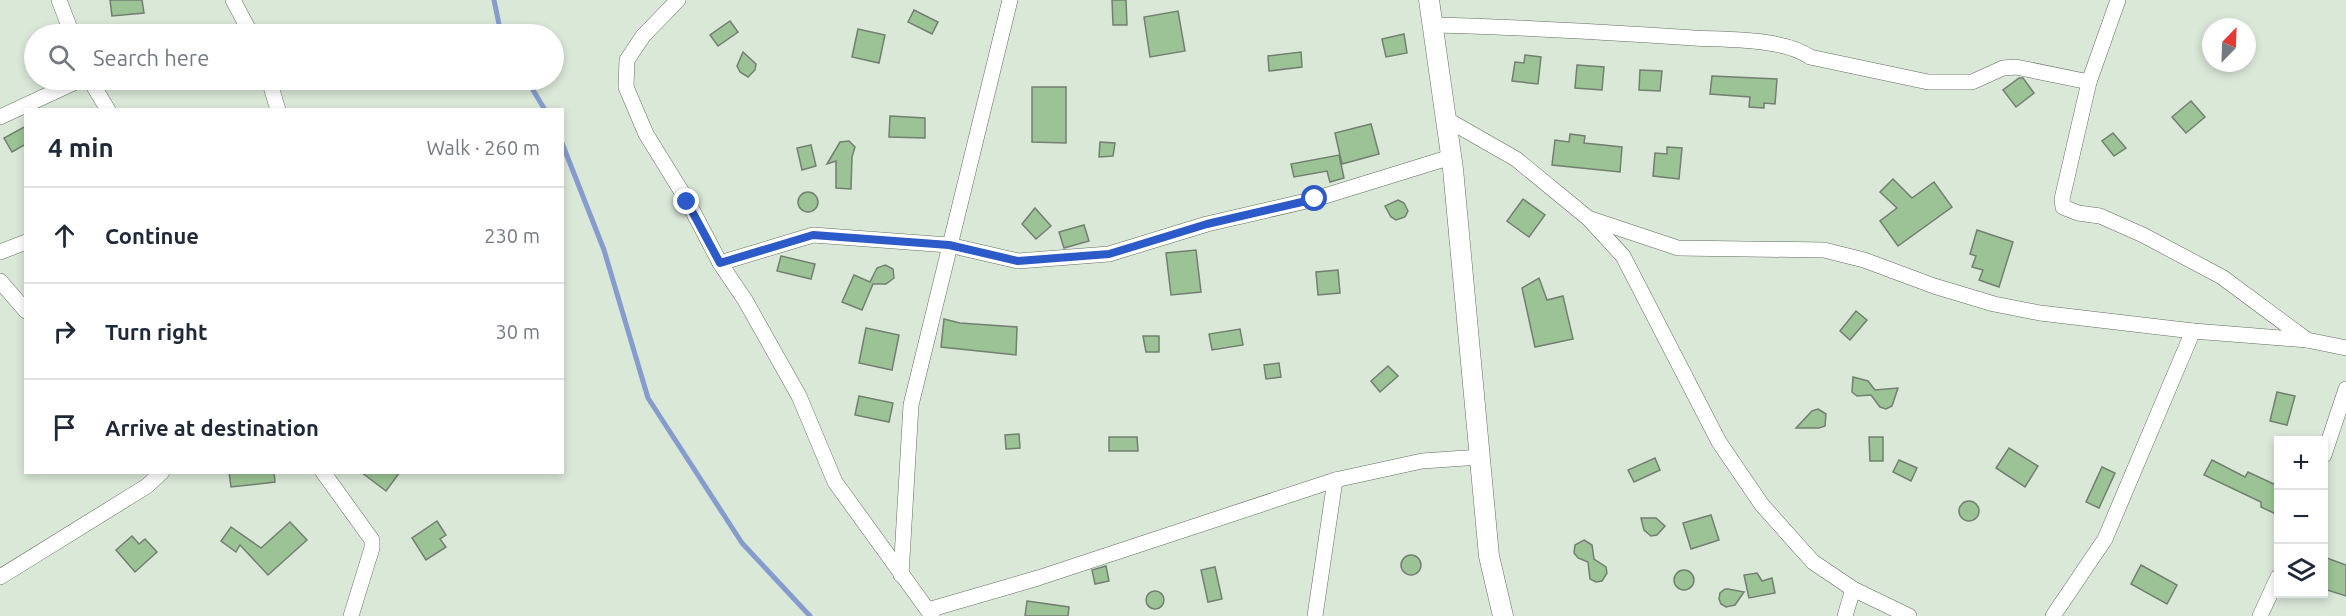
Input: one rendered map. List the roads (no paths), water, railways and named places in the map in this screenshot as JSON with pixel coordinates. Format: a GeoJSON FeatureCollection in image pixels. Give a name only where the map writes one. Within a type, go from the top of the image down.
{"type":"FeatureCollection","features":[{"type":"Feature","properties":{"kind":"street"},"geometry":{"type":"LineString","coordinates":[[59,0],[68,24]]}},
{"type":"Feature","properties":{"kind":"street"},"geometry":{"type":"LineString","coordinates":[[233,0],[246,24]]}},
{"type":"Feature","properties":{"kind":"street"},"geometry":{"type":"LineString","coordinates":[[678,0],[643,36],[627,60],[626,87],[646,134],[799,396],[835,482],[930,613],[1335,480],[1422,461],[1480,457]]}},
{"type":"Feature","properties":{"kind":"street"},"geometry":{"type":"LineString","coordinates":[[901,575],[911,405],[1010,0]]}},
{"type":"Feature","properties":{"kind":"street"},"geometry":{"type":"LineString","coordinates":[[1429,0],[1451,157],[1489,556],[1503,616]]}},
{"type":"Feature","properties":{"kind":"street"},"geometry":{"type":"LineString","coordinates":[[2118,0],[2089,82],[2061,199],[2063,207],[2078,213],[2100,216],[2143,235],[2222,277],[2307,340]]}},
{"type":"Feature","properties":{"kind":"street"},"geometry":{"type":"LineString","coordinates":[[1432,25],[1522,27],[1750,42],[1793,47],[1810,57],[1928,82],[1972,82],[2003,68],[2016,67],[2089,82]]}},
{"type":"Feature","properties":{"kind":"street"},"geometry":{"type":"LineString","coordinates":[[0,117],[58,90]]}},
{"type":"Feature","properties":{"kind":"street"},"geometry":{"type":"LineString","coordinates":[[96,90],[107,108]]}},
{"type":"Feature","properties":{"kind":"street"},"geometry":{"type":"LineString","coordinates":[[272,90],[277,108]]}},
{"type":"Feature","properties":{"kind":"street"},"geometry":{"type":"LineString","coordinates":[[1446,120],[1516,159],[1588,218],[1623,256],[1719,442],[1762,505],[1812,562],[1853,589],[1909,616]]}},
{"type":"Feature","properties":{"kind":"street"},"geometry":{"type":"LineString","coordinates":[[720,263],[813,235],[949,245],[1018,261],[1109,254],[1207,224],[1315,199],[1451,157]]}},
{"type":"Feature","properties":{"kind":"street"},"geometry":{"type":"LineString","coordinates":[[1588,218],[1678,248],[1824,250],[1864,260],[1934,286],[1994,304],[2040,313],[2193,331],[2307,340],[2346,348]]}},
{"type":"Feature","properties":{"kind":"street"},"geometry":{"type":"LineString","coordinates":[[0,252],[24,243]]}},
{"type":"Feature","properties":{"kind":"street"},"geometry":{"type":"LineString","coordinates":[[0,281],[24,309]]}},
{"type":"Feature","properties":{"kind":"street"},"geometry":{"type":"LineString","coordinates":[[2053,616],[2104,539],[2193,331]]}},
{"type":"Feature","properties":{"kind":"street"},"geometry":{"type":"LineString","coordinates":[[2328,443],[2346,389]]}},
{"type":"Feature","properties":{"kind":"street"},"geometry":{"type":"LineString","coordinates":[[140,474],[147,486]]}},
{"type":"Feature","properties":{"kind":"street"},"geometry":{"type":"LineString","coordinates":[[0,577],[147,486],[160,474]]}},
{"type":"Feature","properties":{"kind":"street"},"geometry":{"type":"LineString","coordinates":[[324,474],[372,540],[372,548],[351,616]]}},
{"type":"Feature","properties":{"kind":"street"},"geometry":{"type":"LineString","coordinates":[[1315,616],[1335,480]]}},
{"type":"Feature","properties":{"kind":"street"},"geometry":{"type":"LineString","coordinates":[[2260,616],[2274,586]]}},
{"type":"Feature","properties":{"kind":"street"},"geometry":{"type":"LineString","coordinates":[[1845,616],[1853,589]]}},
{"type":"Feature","properties":{"kind":"waterway"},"geometry":{"type":"LineString","coordinates":[[494,0],[499,24]]}},
{"type":"Feature","properties":{"kind":"waterway"},"geometry":{"type":"LineString","coordinates":[[533,90],[544,108]]}},
{"type":"Feature","properties":{"kind":"waterway"},"geometry":{"type":"LineString","coordinates":[[564,148],[604,250],[648,398],[742,543],[810,616]]}}]}
